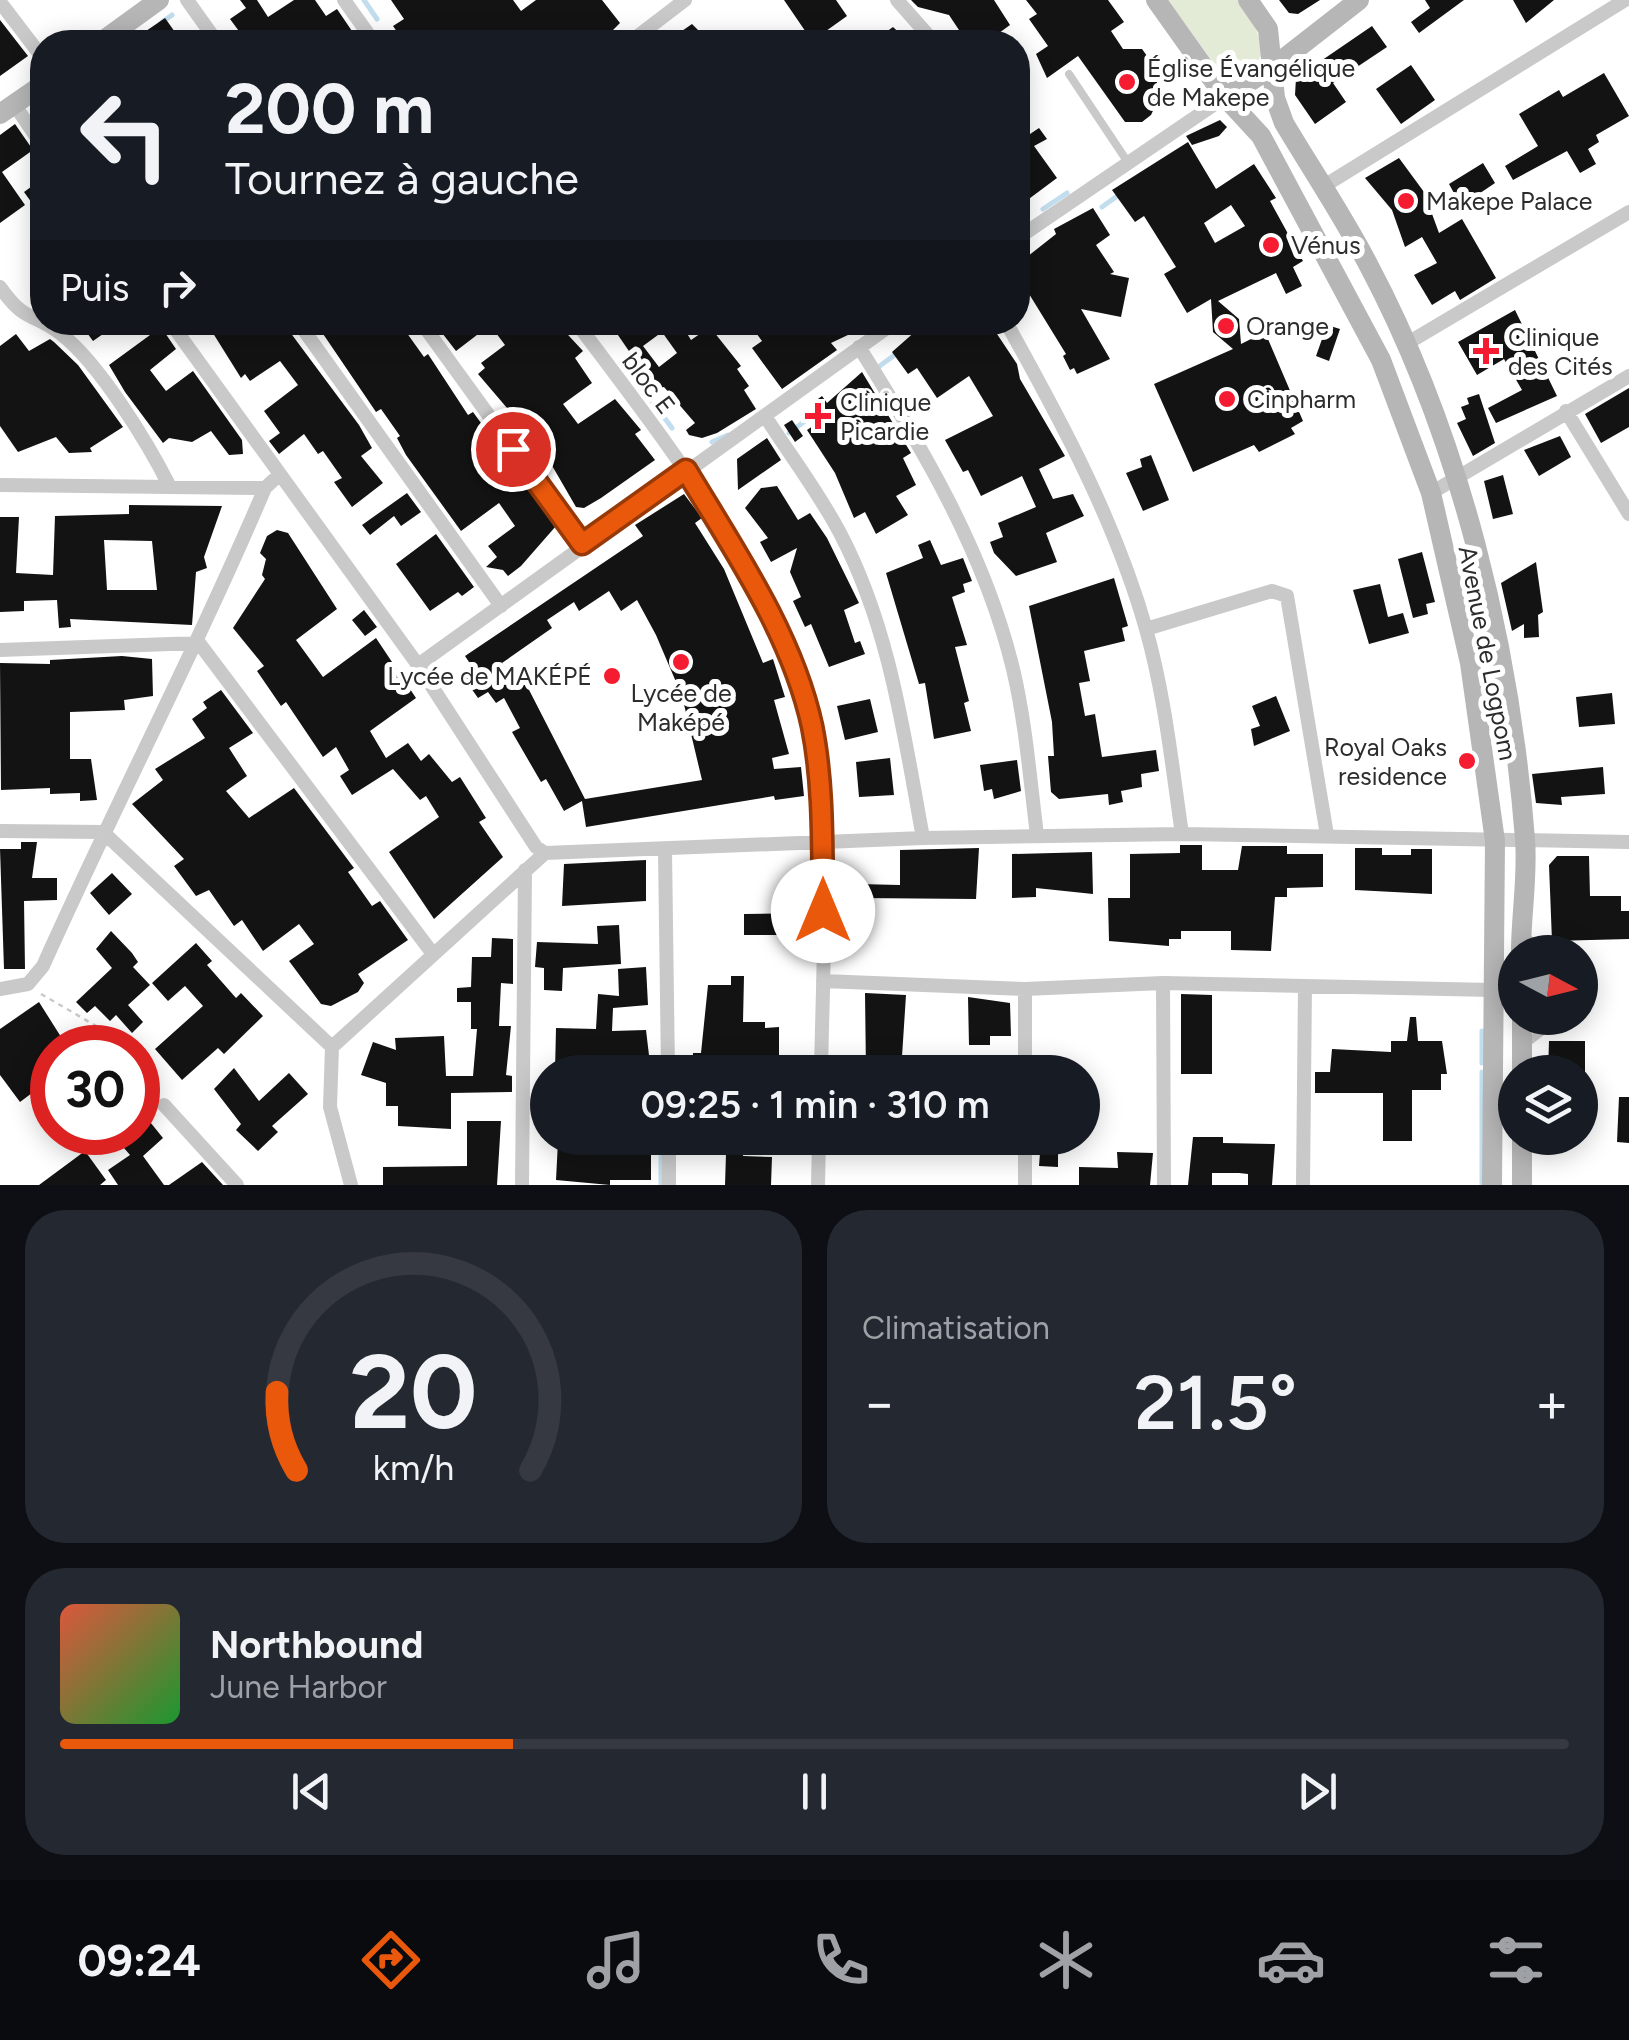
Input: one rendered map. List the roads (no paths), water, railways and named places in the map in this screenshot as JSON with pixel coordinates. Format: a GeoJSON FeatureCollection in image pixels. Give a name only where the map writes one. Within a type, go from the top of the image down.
{"type":"FeatureCollection","features":[{"type":"Feature","properties":{"kind":"main road","name":"Avenue de Logpom"},"geometry":{"type":"LineString","coordinates":[[1156,0],[1226,97],[1261,136],[1381,360],[1430,493],[1470,664],[1495,841],[1492,1185]]}},
{"type":"Feature","properties":{"kind":"main road","name":"Avenue de Logpom"},"geometry":{"type":"LineString","coordinates":[[1248,0],[1268,29],[1279,110],[1324,186],[1406,344],[1458,479],[1493,630],[1526,842],[1521,935]]}},
{"type":"Feature","properties":{"kind":"main road"},"geometry":{"type":"LineString","coordinates":[[1226,97],[1272,68],[1359,0]]}},
{"type":"Feature","properties":{"kind":"main road"},"geometry":{"type":"LineString","coordinates":[[116,30],[155,1]]}},
{"type":"Feature","properties":{"kind":"main road"},"geometry":{"type":"LineString","coordinates":[[7,109],[30,93]]}},
{"type":"Feature","properties":{"kind":"main road"},"geometry":{"type":"LineString","coordinates":[[1522,1035],[1522,1055]]}},
{"type":"Feature","properties":{"kind":"main road"},"geometry":{"type":"LineString","coordinates":[[1522,1155],[1522,1185]]}},
{"type":"Feature","properties":{"kind":"street"},"geometry":{"type":"LineString","coordinates":[[187,0],[209,30]]}},
{"type":"Feature","properties":{"kind":"street"},"geometry":{"type":"LineString","coordinates":[[344,0],[365,30]]}},
{"type":"Feature","properties":{"kind":"street"},"geometry":{"type":"LineString","coordinates":[[646,30],[686,0]]}},
{"type":"Feature","properties":{"kind":"street"},"geometry":{"type":"LineString","coordinates":[[897,0],[923,30]]}},
{"type":"Feature","properties":{"kind":"street"},"geometry":{"type":"LineString","coordinates":[[1324,186],[1625,0]]}},
{"type":"Feature","properties":{"kind":"street"},"geometry":{"type":"LineString","coordinates":[[0,2],[30,41]]}},
{"type":"Feature","properties":{"kind":"street"},"geometry":{"type":"LineString","coordinates":[[1030,230],[1226,97]]}},
{"type":"Feature","properties":{"kind":"street"},"geometry":{"type":"LineString","coordinates":[[7,109],[30,132]]}},
{"type":"Feature","properties":{"kind":"street"},"geometry":{"type":"LineString","coordinates":[[1406,344],[1629,212]]}},
{"type":"Feature","properties":{"kind":"street"},"geometry":{"type":"LineString","coordinates":[[0,288],[18,312],[30,318]]}},
{"type":"Feature","properties":{"kind":"street"},"geometry":{"type":"LineString","coordinates":[[62,335],[125,412],[170,487]]}},
{"type":"Feature","properties":{"kind":"street"},"geometry":{"type":"LineString","coordinates":[[179,335],[418,665],[544,854]]}},
{"type":"Feature","properties":{"kind":"street"},"geometry":{"type":"LineString","coordinates":[[307,335],[501,606]]}},
{"type":"Feature","properties":{"kind":"street"},"geometry":{"type":"LineString","coordinates":[[430,335],[582,544]]}},
{"type":"Feature","properties":{"kind":"street","name":"bloc E"},"geometry":{"type":"LineString","coordinates":[[586,335],[686,470],[750,578],[798,679],[812,728],[822,841],[821,1055]]}},
{"type":"Feature","properties":{"kind":"street"},"geometry":{"type":"LineString","coordinates":[[418,665],[876,335]]}},
{"type":"Feature","properties":{"kind":"street"},"geometry":{"type":"LineString","coordinates":[[1013,335],[1110,524],[1146,630],[1182,834]]}},
{"type":"Feature","properties":{"kind":"street"},"geometry":{"type":"LineString","coordinates":[[859,347],[930,464],[983,580],[1012,666],[1037,835]]}},
{"type":"Feature","properties":{"kind":"street"},"geometry":{"type":"LineString","coordinates":[[1430,493],[1629,376]]}},
{"type":"Feature","properties":{"kind":"street"},"geometry":{"type":"LineString","coordinates":[[1566,412],[1629,514]]}},
{"type":"Feature","properties":{"kind":"street"},"geometry":{"type":"LineString","coordinates":[[765,416],[840,532],[860,578],[896,691],[923,838]]}},
{"type":"Feature","properties":{"kind":"street"},"geometry":{"type":"LineString","coordinates":[[0,989],[28,984],[43,966],[103,832],[199,643],[265,488],[280,474]]}},
{"type":"Feature","properties":{"kind":"street"},"geometry":{"type":"LineString","coordinates":[[0,485],[265,488]]}},
{"type":"Feature","properties":{"kind":"street"},"geometry":{"type":"LineString","coordinates":[[1146,630],[1272,591],[1287,596],[1326,835]]}},
{"type":"Feature","properties":{"kind":"street"},"geometry":{"type":"LineString","coordinates":[[0,650],[199,643]]}},
{"type":"Feature","properties":{"kind":"street"},"geometry":{"type":"LineString","coordinates":[[199,643],[434,954]]}},
{"type":"Feature","properties":{"kind":"street"},"geometry":{"type":"LineString","coordinates":[[0,831],[103,832],[332,1047]]}},
{"type":"Feature","properties":{"kind":"street"},"geometry":{"type":"LineString","coordinates":[[351,1185],[330,1108],[332,1047],[544,854],[1037,835],[1326,835],[1629,842]]}},
{"type":"Feature","properties":{"kind":"street"},"geometry":{"type":"LineString","coordinates":[[666,850],[668,1055]]}},
{"type":"Feature","properties":{"kind":"street"},"geometry":{"type":"LineString","coordinates":[[522,1185],[525,870]]}},
{"type":"Feature","properties":{"kind":"street"},"geometry":{"type":"LineString","coordinates":[[823,980],[1025,989],[1163,982],[1492,990]]}},
{"type":"Feature","properties":{"kind":"street"},"geometry":{"type":"LineString","coordinates":[[1163,982],[1164,1185]]}},
{"type":"Feature","properties":{"kind":"street"},"geometry":{"type":"LineString","coordinates":[[1302,1185],[1305,986]]}},
{"type":"Feature","properties":{"kind":"street"},"geometry":{"type":"LineString","coordinates":[[1025,989],[1025,1055]]}},
{"type":"Feature","properties":{"kind":"street"},"geometry":{"type":"LineString","coordinates":[[164,1105],[237,1185]]}},
{"type":"Feature","properties":{"kind":"street"},"geometry":{"type":"LineString","coordinates":[[669,1155],[669,1185]]}},
{"type":"Feature","properties":{"kind":"street"},"geometry":{"type":"LineString","coordinates":[[818,1185],[819,1155]]}},
{"type":"Feature","properties":{"kind":"street"},"geometry":{"type":"LineString","coordinates":[[1025,1155],[1025,1185]]}},
{"type":"Feature","properties":{"kind":"lane"},"geometry":{"type":"LineString","coordinates":[[1069,74],[1129,164]]}},
{"type":"Feature","properties":{"kind":"lane"},"geometry":{"type":"LineString","coordinates":[[1522,1048],[1538,1035]]}},
{"type":"Feature","properties":{"kind":"waterway"},"geometry":{"type":"LineString","coordinates":[[364,0],[377,19]]}},
{"type":"Feature","properties":{"kind":"waterway"},"geometry":{"type":"LineString","coordinates":[[161,23],[172,15]]}},
{"type":"Feature","properties":{"kind":"waterway"},"geometry":{"type":"LineString","coordinates":[[1043,209],[1067,193]]}},
{"type":"Feature","properties":{"kind":"waterway"},"geometry":{"type":"LineString","coordinates":[[1102,207],[1120,194]]}},
{"type":"Feature","properties":{"kind":"waterway"},"geometry":{"type":"LineString","coordinates":[[877,368],[896,354]]}},
{"type":"Feature","properties":{"kind":"waterway"},"geometry":{"type":"LineString","coordinates":[[634,377],[672,428]]}},
{"type":"Feature","properties":{"kind":"waterway"},"geometry":{"type":"LineString","coordinates":[[789,433],[817,412]]}},
{"type":"Feature","properties":{"kind":"waterway"},"geometry":{"type":"LineString","coordinates":[[712,442],[728,435]]}},
{"type":"Feature","properties":{"kind":"waterway"},"geometry":{"type":"LineString","coordinates":[[1482,1031],[1482,1063]]}},
{"type":"Feature","properties":{"kind":"waterway"},"geometry":{"type":"LineString","coordinates":[[1482,1072],[1482,1185]]}},
{"type":"Feature","properties":{"kind":"waterway"},"geometry":{"type":"LineString","coordinates":[[661,1157],[661,1185]]}},
{"type":"Feature","properties":{"kind":"place","name":"Église Évangélique de Makepe"},"geometry":{"type":"Point","coordinates":[1127,82]}},
{"type":"Feature","properties":{"kind":"place","name":"Makepe Palace"},"geometry":{"type":"Point","coordinates":[1406,201]}},
{"type":"Feature","properties":{"kind":"place","name":"Vénus"},"geometry":{"type":"Point","coordinates":[1271,245]}},
{"type":"Feature","properties":{"kind":"place","name":"Orange"},"geometry":{"type":"Point","coordinates":[1226,326]}},
{"type":"Feature","properties":{"kind":"place","name":"Clinique des Cités"},"geometry":{"type":"Point","coordinates":[1486,351]}},
{"type":"Feature","properties":{"kind":"place","name":"Cinpharm"},"geometry":{"type":"Point","coordinates":[1227,399]}},
{"type":"Feature","properties":{"kind":"place","name":"Clinique Picardie"},"geometry":{"type":"Point","coordinates":[818,416]}},
{"type":"Feature","properties":{"kind":"place","name":"Lycée de Maképé"},"geometry":{"type":"Point","coordinates":[681,662]}},
{"type":"Feature","properties":{"kind":"place","name":"Lycée de MAKÉPÉ"},"geometry":{"type":"Point","coordinates":[612,676]}},
{"type":"Feature","properties":{"kind":"place","name":"Royal Oaks residence"},"geometry":{"type":"Point","coordinates":[1467,761]}}]}
